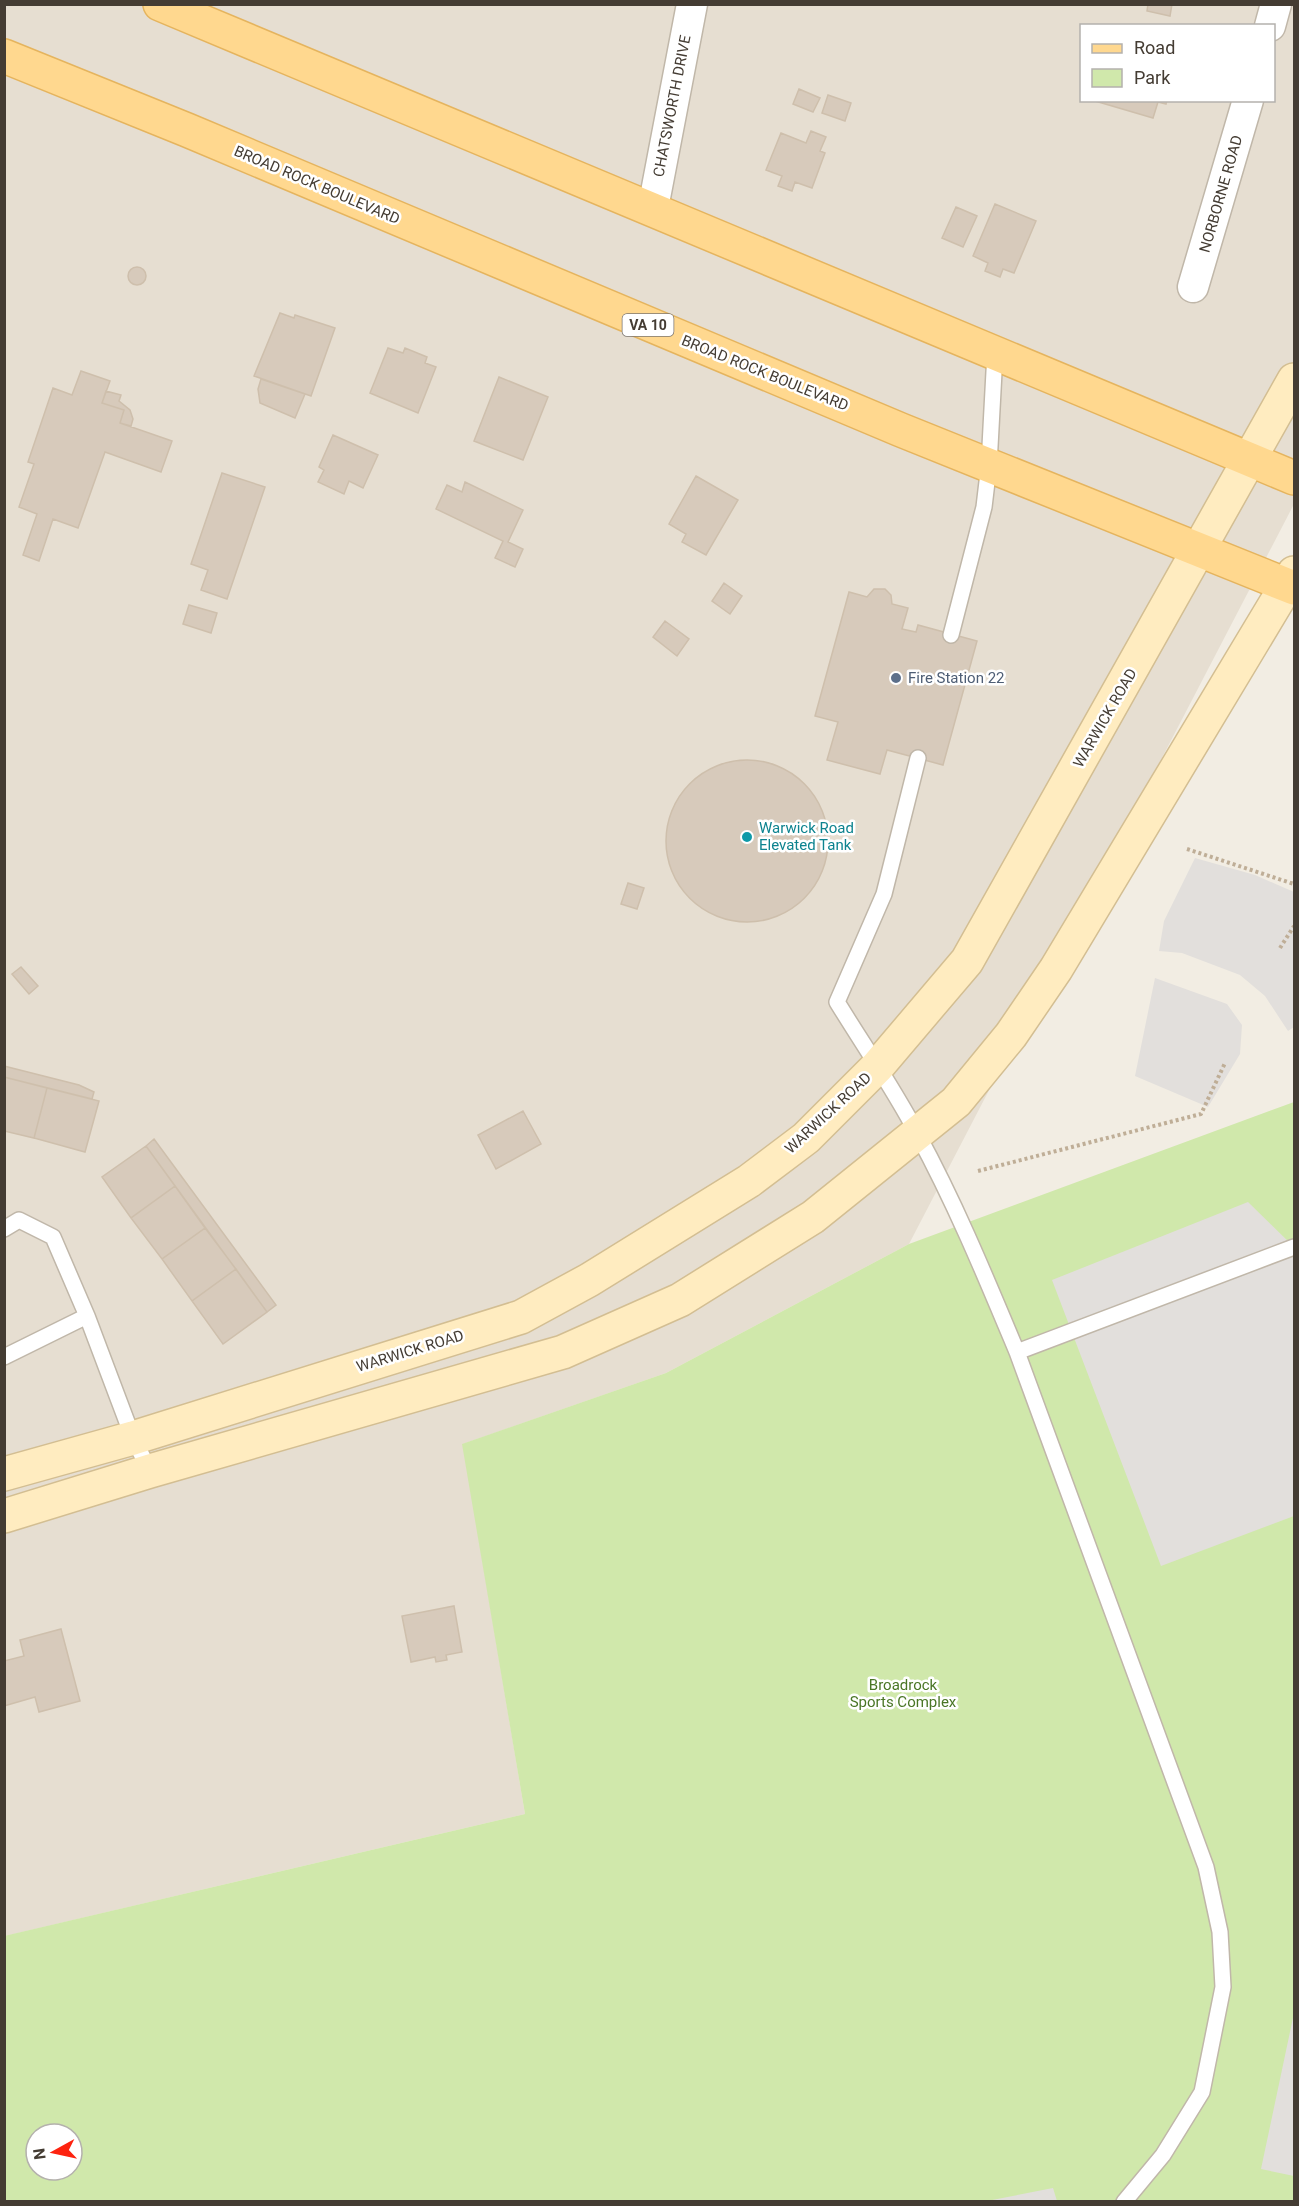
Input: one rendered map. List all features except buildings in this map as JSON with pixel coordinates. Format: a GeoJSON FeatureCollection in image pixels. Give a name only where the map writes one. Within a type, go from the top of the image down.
{"type":"FeatureCollection","features":[{"type":"Feature","properties":{"kind":"main road"},"geometry":{"type":"LineString","coordinates":[[160,4],[653,208],[1294,478]]}},
{"type":"Feature","properties":{"kind":"main road","name":"BROAD ROCK BOULEVARD"},"geometry":{"type":"LineString","coordinates":[[4,56],[187,129],[625,316],[989,465],[1200,550],[1292,582]]}},
{"type":"Feature","properties":{"kind":"main road","name":"WARWICK ROAD"},"geometry":{"type":"LineString","coordinates":[[4,1474],[133,1438],[521,1317],[589,1280],[749,1181],[806,1138],[877,1067],[967,962],[1294,380]]}},
{"type":"Feature","properties":{"kind":"main road"},"geometry":{"type":"LineString","coordinates":[[4,1516],[150,1471],[563,1352],[681,1300],[813,1217],[956,1102],[1011,1035],[1056,969],[1292,582]]}},
{"type":"Feature","properties":{"kind":"street","name":"CHATSWORTH DRIVE"},"geometry":{"type":"LineString","coordinates":[[653,208],[692,4]]}},
{"type":"Feature","properties":{"kind":"street"},"geometry":{"type":"LineString","coordinates":[[1271,24],[1276,4]]}},
{"type":"Feature","properties":{"kind":"street","name":"NORBORNE ROAD"},"geometry":{"type":"LineString","coordinates":[[1193,287],[1247,102]]}},
{"type":"Feature","properties":{"kind":"lane"},"geometry":{"type":"LineString","coordinates":[[951,635],[984,507],[989,465],[995,353]]}},
{"type":"Feature","properties":{"kind":"lane"},"geometry":{"type":"LineString","coordinates":[[918,758],[884,894],[837,1002],[918,1133],[965,1227],[1017,1352],[1206,1867],[1220,1932],[1223,1987],[1202,2092],[1162,2155],[1124,2202]]}},
{"type":"Feature","properties":{"kind":"lane"},"geometry":{"type":"LineString","coordinates":[[4,1229],[19,1220],[53,1238],[87,1316],[133,1438],[150,1471]]}},
{"type":"Feature","properties":{"kind":"lane"},"geometry":{"type":"LineString","coordinates":[[1017,1352],[1294,1247]]}},
{"type":"Feature","properties":{"kind":"lane"},"geometry":{"type":"LineString","coordinates":[[4,1357],[87,1316]]}},
{"type":"Feature","properties":{"kind":"path"},"geometry":{"type":"LineString","coordinates":[[1187,849],[1294,884]]}},
{"type":"Feature","properties":{"kind":"path"},"geometry":{"type":"LineString","coordinates":[[1280,948],[1294,926]]}},
{"type":"Feature","properties":{"kind":"path"},"geometry":{"type":"LineString","coordinates":[[978,1171],[1201,1114],[1225,1063]]}},
{"type":"Feature","properties":{"kind":"shaded area"},"geometry":{"type":"Polygon","coordinates":[[[4,5],[1294,5],[1294,504],[909,1244],[666,1373],[463,1444],[525,1814],[5,1936],[4,5]]]}},
{"type":"Feature","properties":{"kind":"shaded area"},"geometry":{"type":"Polygon","coordinates":[[[1195,858],[1255,875],[1294,892],[1294,1027],[1288,1031],[1265,996],[1240,975],[1182,953],[1159,951],[1164,921],[1195,858]]]}},
{"type":"Feature","properties":{"kind":"shaded area"},"geometry":{"type":"Polygon","coordinates":[[[1155,978],[1227,1004],[1242,1025],[1240,1054],[1208,1107],[1135,1076],[1155,978]]]}},
{"type":"Feature","properties":{"kind":"shaded area"},"geometry":{"type":"Polygon","coordinates":[[[1248,1202],[1294,1247],[1294,1516],[1161,1566],[1052,1280],[1248,1202]]]}},
{"type":"Feature","properties":{"kind":"shaded area"},"geometry":{"type":"Polygon","coordinates":[[[1294,2013],[1294,2176],[1261,2169],[1294,2013]]]}},
{"type":"Feature","properties":{"kind":"shaded area"},"geometry":{"type":"Polygon","coordinates":[[[1053,2188],[1057,2201],[987,2201],[1053,2188]]]}},
{"type":"Feature","properties":{"kind":"green space","name":"Broadrock Sports Complex"},"geometry":{"type":"Polygon","coordinates":[[[1294,1102],[1294,2201],[5,2201],[4,1936],[525,1814],[462,1444],[666,1373],[909,1244],[1294,1102]]]}},
{"type":"Feature","properties":{"kind":"place","name":"Fire Station 22"},"geometry":{"type":"Point","coordinates":[896,678]}},
{"type":"Feature","properties":{"kind":"place","name":"Warwick Road Elevated Tank"},"geometry":{"type":"Point","coordinates":[747,837]}}]}
